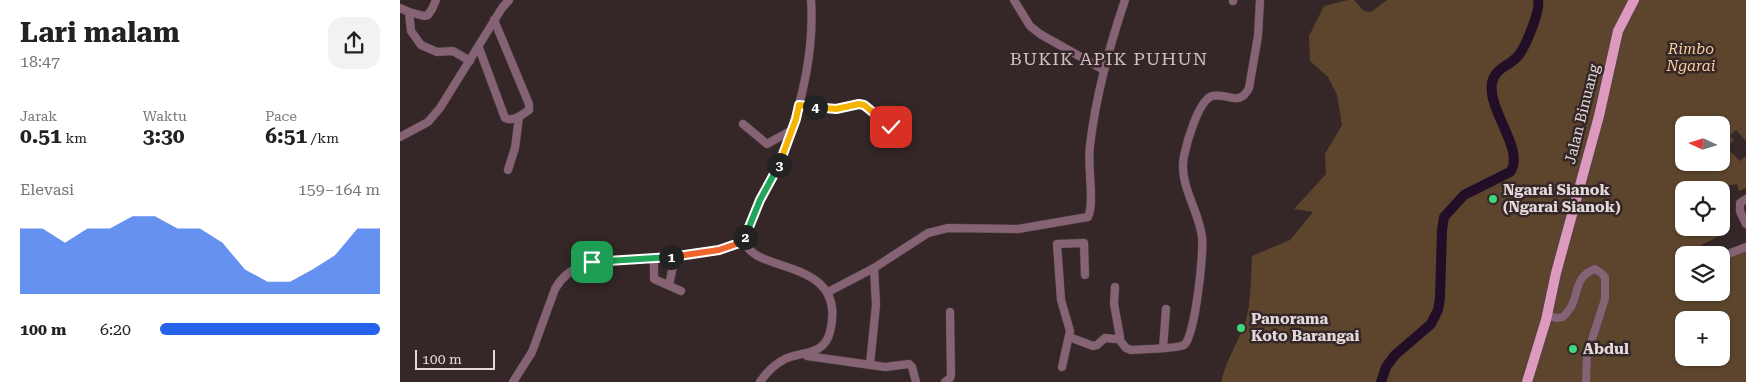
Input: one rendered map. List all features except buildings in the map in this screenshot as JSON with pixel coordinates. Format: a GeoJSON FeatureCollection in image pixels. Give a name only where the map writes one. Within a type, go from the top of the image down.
{"type":"FeatureCollection","features":[{"type":"Feature","properties":{"kind":"main road","name":"Jalan Binuang"},"geometry":{"type":"LineString","coordinates":[[1527,382],[1546,320],[1556,273],[1599,116],[1618,31],[1634,0]]}},
{"type":"Feature","properties":{"kind":"street"},"geometry":{"type":"LineString","coordinates":[[400,8],[424,16],[428,15],[436,0]]}},
{"type":"Feature","properties":{"kind":"street"},"geometry":{"type":"LineString","coordinates":[[400,137],[428,122],[435,115],[479,48],[494,20],[509,0]]}},
{"type":"Feature","properties":{"kind":"street"},"geometry":{"type":"LineString","coordinates":[[760,382],[777,364],[785,359],[822,348],[826,342],[832,322],[832,308],[828,292],[805,273],[784,267],[755,254],[745,241],[747,231],[760,200],[780,164],[799,105],[809,54],[812,22],[811,0]]}},
{"type":"Feature","properties":{"kind":"street"},"geometry":{"type":"LineString","coordinates":[[1014,0],[1030,26],[1040,34],[1104,70]]}},
{"type":"Feature","properties":{"kind":"street"},"geometry":{"type":"LineString","coordinates":[[1019,9],[1022,0]]}},
{"type":"Feature","properties":{"kind":"street"},"geometry":{"type":"LineString","coordinates":[[828,292],[874,268],[928,233],[936,230],[948,228],[1018,229],[1088,217],[1090,206],[1089,146],[1104,70],[1125,0]]}},
{"type":"Feature","properties":{"kind":"street"},"geometry":{"type":"LineString","coordinates":[[1118,338],[1126,348],[1131,350],[1183,346],[1189,339],[1195,313],[1202,237],[1200,225],[1185,180],[1183,157],[1198,112],[1207,100],[1212,96],[1236,99],[1246,94],[1249,88],[1258,36],[1260,0]]}},
{"type":"Feature","properties":{"kind":"street"},"geometry":{"type":"LineString","coordinates":[[408,12],[411,32],[419,43],[437,52],[453,51],[470,61]]}},
{"type":"Feature","properties":{"kind":"street"},"geometry":{"type":"LineString","coordinates":[[479,48],[503,116],[509,120],[529,110],[530,106],[494,20]]}},
{"type":"Feature","properties":{"kind":"street"},"geometry":{"type":"LineString","coordinates":[[799,105],[836,109],[859,104],[867,107],[891,127]]}},
{"type":"Feature","properties":{"kind":"street"},"geometry":{"type":"LineString","coordinates":[[508,170],[515,148],[519,116]]}},
{"type":"Feature","properties":{"kind":"street"},"geometry":{"type":"LineString","coordinates":[[743,124],[767,144],[792,130]]}},
{"type":"Feature","properties":{"kind":"street"},"geometry":{"type":"LineString","coordinates":[[1746,199],[1740,202],[1739,206],[1746,224]]}},
{"type":"Feature","properties":{"kind":"street"},"geometry":{"type":"LineString","coordinates":[[513,382],[529,358],[555,289],[564,276],[580,266],[592,262],[675,257],[719,250],[745,241]]}},
{"type":"Feature","properties":{"kind":"street"},"geometry":{"type":"LineString","coordinates":[[1062,367],[1069,337],[1069,326],[1061,300],[1057,244],[1084,243],[1086,275]]}},
{"type":"Feature","properties":{"kind":"street"},"geometry":{"type":"LineString","coordinates":[[1730,253],[1746,247]]}},
{"type":"Feature","properties":{"kind":"street"},"geometry":{"type":"LineString","coordinates":[[669,285],[675,257]]}},
{"type":"Feature","properties":{"kind":"street"},"geometry":{"type":"LineString","coordinates":[[654,258],[654,278],[681,291]]}},
{"type":"Feature","properties":{"kind":"street"},"geometry":{"type":"LineString","coordinates":[[870,364],[876,305],[874,268]]}},
{"type":"Feature","properties":{"kind":"street"},"geometry":{"type":"LineString","coordinates":[[1546,320],[1550,316],[1556,318],[1563,317],[1572,306],[1577,286],[1589,271],[1595,269],[1606,278],[1604,298],[1587,355],[1586,382]]}},
{"type":"Feature","properties":{"kind":"street"},"geometry":{"type":"LineString","coordinates":[[1114,287],[1114,304],[1121,334],[1118,338]]}},
{"type":"Feature","properties":{"kind":"street"},"geometry":{"type":"LineString","coordinates":[[1163,348],[1166,309]]}},
{"type":"Feature","properties":{"kind":"street"},"geometry":{"type":"LineString","coordinates":[[945,382],[950,378],[951,374],[950,312]]}},
{"type":"Feature","properties":{"kind":"street"},"geometry":{"type":"LineString","coordinates":[[1069,337],[1093,346],[1101,343],[1105,338],[1118,338]]}},
{"type":"Feature","properties":{"kind":"street"},"geometry":{"type":"LineString","coordinates":[[798,355],[885,367],[909,364],[912,367],[916,382]]}},
{"type":"Feature","properties":{"kind":"green space","name":"Ngarai Sianok (Ngarai Sianok)"},"geometry":{"type":"Polygon","coordinates":[[[1348,0],[1354,0],[1364,11],[1371,12],[1387,0],[1746,0],[1746,141],[1736,130],[1730,136],[1730,116],[1675,116],[1675,171],[1730,171],[1730,151],[1740,161],[1746,156],[1746,188],[1739,191],[1737,184],[1730,185],[1730,181],[1675,181],[1675,236],[1719,236],[1700,246],[1675,246],[1675,301],[1730,301],[1730,251],[1746,243],[1746,382],[1221,382],[1248,313],[1252,256],[1290,240],[1313,212],[1294,209],[1326,174],[1325,154],[1342,125],[1337,95],[1328,77],[1310,61],[1309,36],[1324,6],[1348,0]]]}},
{"type":"Feature","properties":{"kind":"green space","name":"Ngarai Sianok (Ngarai Sianok)"},"geometry":{"type":"Polygon","coordinates":[[[1730,136],[1734,140],[1730,145],[1730,136]]]}},
{"type":"Feature","properties":{"kind":"waterway"},"geometry":{"type":"LineString","coordinates":[[1381,382],[1386,367],[1395,355],[1431,324],[1438,310],[1444,217],[1464,195],[1510,172],[1514,163],[1510,142],[1495,105],[1492,83],[1499,70],[1514,60],[1521,52],[1535,20],[1538,0]]}},
{"type":"Feature","properties":{"kind":"place","name":"Ngarai Sianok (Ngarai Sianok)"},"geometry":{"type":"Point","coordinates":[1493,199]}},
{"type":"Feature","properties":{"kind":"place","name":"Panorama Koto Barangai"},"geometry":{"type":"Point","coordinates":[1241,328]}},
{"type":"Feature","properties":{"kind":"place","name":"Abdul"},"geometry":{"type":"Point","coordinates":[1573,349]}},
{"type":"Feature","properties":{"kind":"district","name":"BUKIK APIK PUHUN"},"geometry":{"type":"Point","coordinates":[1109,59]}},
{"type":"Feature","properties":{"kind":"route"},"geometry":{"type":"LineString","coordinates":[[592,262],[696,254],[719,250],[745,241],[747,231],[760,200],[784,154],[799,105],[836,109],[859,104],[864,105],[891,127]]}},
{"type":"Feature","properties":{"kind":"park label","name":"Rimbo Ngarai"},"geometry":{"type":"Point","coordinates":[1691,58]}}]}
